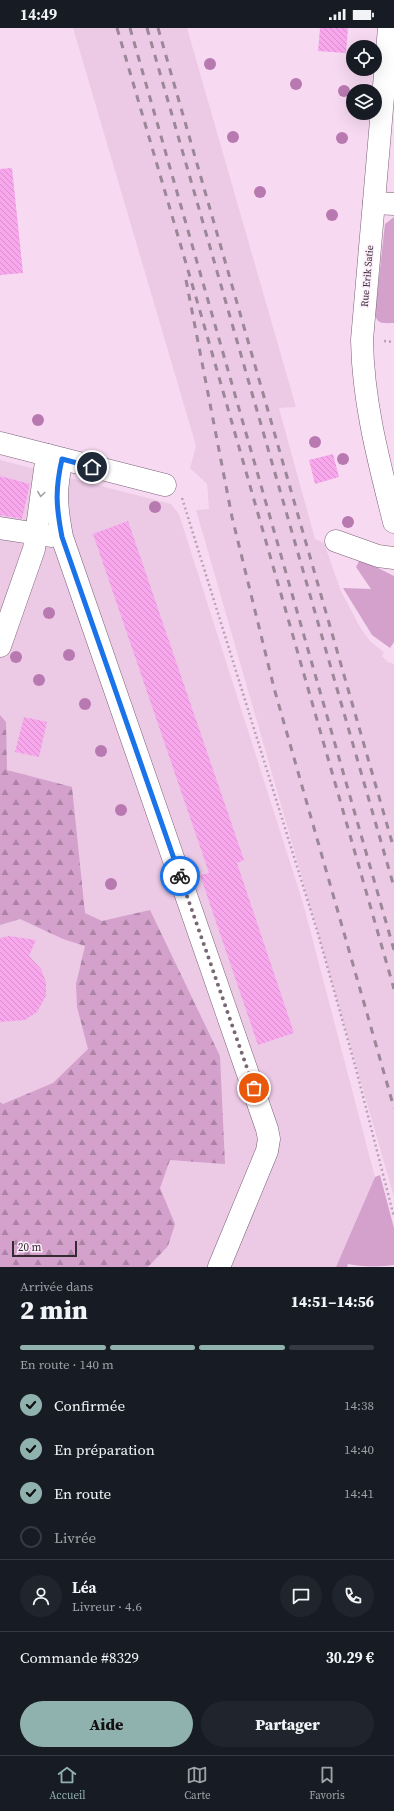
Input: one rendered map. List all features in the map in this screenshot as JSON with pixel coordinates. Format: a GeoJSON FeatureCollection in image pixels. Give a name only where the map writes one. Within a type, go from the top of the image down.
{"type":"FeatureCollection","features":[{"type":"Feature","properties":{"kind":"street","name":"Rue Erik Satie"},"geometry":{"type":"LineString","coordinates":[[389,28],[384,204],[362,340],[363,375],[374,443],[394,522]]}},
{"type":"Feature","properties":{"kind":"street"},"geometry":{"type":"LineString","coordinates":[[0,443],[173,489]]}},
{"type":"Feature","properties":{"kind":"street"},"geometry":{"type":"LineString","coordinates":[[0,646],[34,549],[55,457]]}},
{"type":"Feature","properties":{"kind":"street"},"geometry":{"type":"LineString","coordinates":[[55,457],[56,485],[62,537],[267,1129],[269,1139],[267,1151],[219,1267]]}},
{"type":"Feature","properties":{"kind":"street"},"geometry":{"type":"LineString","coordinates":[[0,528],[36,535],[62,537]]}},
{"type":"Feature","properties":{"kind":"street"},"geometry":{"type":"LineString","coordinates":[[336,541],[378,556],[394,558]]}},
{"type":"Feature","properties":{"kind":"path"},"geometry":{"type":"LineString","coordinates":[[173,489],[319,937],[356,1069],[394,1216]]}},
{"type":"Feature","properties":{"kind":"shaded area"},"geometry":{"type":"Polygon","coordinates":[[[73,28],[187,28],[296,407],[279,408],[315,539],[324,543],[341,591],[361,629],[371,642],[384,652],[382,656],[388,662],[394,664],[394,1197],[196,510],[209,509],[207,484],[190,468],[196,446],[73,28]]]}},
{"type":"Feature","properties":{"kind":"shaded area"},"geometry":{"type":"Polygon","coordinates":[[[0,460],[171,504],[179,514],[303,903],[375,1177],[336,1267],[98,1267],[0,1245],[0,460]]]}},
{"type":"Feature","properties":{"kind":"green space"},"geometry":{"type":"Polygon","coordinates":[[[394,217],[394,323],[384,323],[377,320],[375,314],[385,224],[394,217]]]}},
{"type":"Feature","properties":{"kind":"green space"},"geometry":{"type":"Polygon","coordinates":[[[360,559],[394,576],[394,642],[390,648],[372,635],[343,588],[371,589],[356,567],[360,559]]]}},
{"type":"Feature","properties":{"kind":"green space"},"geometry":{"type":"Polygon","coordinates":[[[0,715],[6,722],[7,770],[72,787],[85,913],[102,921],[150,910],[220,1056],[225,1164],[170,1160],[160,1188],[175,1224],[168,1246],[148,1267],[0,1267],[0,1102],[3,1104],[53,1083],[88,1049],[77,1007],[76,984],[85,946],[63,939],[20,919],[0,925],[0,715]]]}},
{"type":"Feature","properties":{"kind":"green space"},"geometry":{"type":"Polygon","coordinates":[[[380,1175],[394,1228],[394,1265],[359,1266],[348,1264],[347,1267],[336,1267],[375,1177],[380,1175]]]}},
{"type":"Feature","properties":{"kind":"building"},"geometry":{"type":"Polygon","coordinates":[[[320,28],[348,28],[346,53],[318,51],[320,28]]]}},
{"type":"Feature","properties":{"kind":"building"},"geometry":{"type":"Polygon","coordinates":[[[12,168],[23,273],[0,275],[0,169],[12,168]]]}},
{"type":"Feature","properties":{"kind":"building"},"geometry":{"type":"Polygon","coordinates":[[[333,454],[339,477],[315,484],[309,460],[333,454]]]}},
{"type":"Feature","properties":{"kind":"building"},"geometry":{"type":"Polygon","coordinates":[[[0,476],[30,484],[22,519],[0,515],[0,476]]]}},
{"type":"Feature","properties":{"kind":"building"},"geometry":{"type":"Polygon","coordinates":[[[128,521],[244,860],[237,863],[294,1033],[258,1045],[200,875],[209,873],[93,534],[128,521]]]}},
{"type":"Feature","properties":{"kind":"building"},"geometry":{"type":"Polygon","coordinates":[[[24,717],[47,722],[39,757],[15,752],[24,717]]]}},
{"type":"Feature","properties":{"kind":"building"},"geometry":{"type":"Polygon","coordinates":[[[9,936],[36,940],[29,956],[41,969],[46,982],[46,996],[37,1012],[25,1020],[0,1022],[0,938],[9,936]]]}},
{"type":"Feature","properties":{"kind":"railway"},"geometry":{"type":"LineString","coordinates":[[117,28],[202,318],[394,989]]}},
{"type":"Feature","properties":{"kind":"railway"},"geometry":{"type":"LineString","coordinates":[[130,28],[394,950]]}},
{"type":"Feature","properties":{"kind":"railway"},"geometry":{"type":"LineString","coordinates":[[147,28],[394,887]]}},
{"type":"Feature","properties":{"kind":"railway"},"geometry":{"type":"LineString","coordinates":[[158,28],[394,849]]}},
{"type":"Feature","properties":{"kind":"railway"},"geometry":{"type":"LineString","coordinates":[[186,280],[232,517],[274,688],[394,1108]]}},
{"type":"Feature","properties":{"kind":"way so far"},"geometry":{"type":"LineString","coordinates":[[180,876],[254,1088]]}},
{"type":"Feature","properties":{"kind":"route"},"geometry":{"type":"LineString","coordinates":[[92,467],[62,459],[56,485],[62,537],[70,553],[180,876]]}}]}
